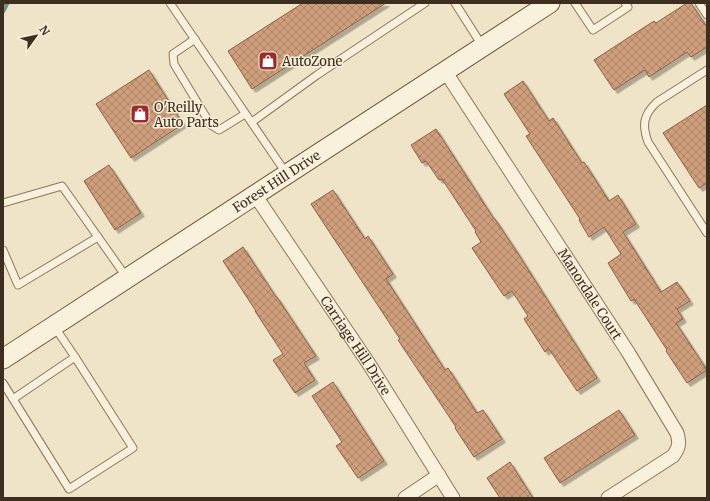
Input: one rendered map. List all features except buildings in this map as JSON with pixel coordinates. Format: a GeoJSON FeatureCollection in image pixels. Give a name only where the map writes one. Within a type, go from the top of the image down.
{"type":"FeatureCollection","features":[{"type":"Feature","properties":{"kind":"main road","name":"Forest Hill Drive"},"geometry":{"type":"LineString","coordinates":[[3,359],[550,3]]}},
{"type":"Feature","properties":{"kind":"street","name":"Manordale Court"},"geometry":{"type":"LineString","coordinates":[[445,71],[628,352],[677,433],[679,440],[678,450],[673,456],[608,498]]}},
{"type":"Feature","properties":{"kind":"street","name":"Carriage Hill Drive"},"geometry":{"type":"LineString","coordinates":[[255,195],[369,364],[453,498]]}},
{"type":"Feature","properties":{"kind":"street"},"geometry":{"type":"LineString","coordinates":[[405,498],[439,475]]}},
{"type":"Feature","properties":{"kind":"lane"},"geometry":{"type":"LineString","coordinates":[[170,3],[287,174]]}},
{"type":"Feature","properties":{"kind":"lane"},"geometry":{"type":"LineString","coordinates":[[252,122],[425,3]]}},
{"type":"Feature","properties":{"kind":"lane"},"geometry":{"type":"LineString","coordinates":[[455,3],[483,47]]}},
{"type":"Feature","properties":{"kind":"lane"},"geometry":{"type":"LineString","coordinates":[[575,3],[593,30],[629,4]]}},
{"type":"Feature","properties":{"kind":"lane"},"geometry":{"type":"LineString","coordinates":[[699,3],[707,15]]}},
{"type":"Feature","properties":{"kind":"lane"},"geometry":{"type":"LineString","coordinates":[[195,39],[173,54],[174,64],[211,125],[219,130],[246,114]]}},
{"type":"Feature","properties":{"kind":"lane"},"geometry":{"type":"LineString","coordinates":[[707,70],[650,108],[646,114],[644,129],[648,142],[707,233]]}},
{"type":"Feature","properties":{"kind":"lane"},"geometry":{"type":"LineString","coordinates":[[3,203],[62,186],[127,278]]}},
{"type":"Feature","properties":{"kind":"lane"},"geometry":{"type":"LineString","coordinates":[[3,250],[18,285],[98,237]]}},
{"type":"Feature","properties":{"kind":"lane"},"geometry":{"type":"LineString","coordinates":[[3,383],[69,489],[133,448],[76,357],[54,326]]}},
{"type":"Feature","properties":{"kind":"lane"},"geometry":{"type":"LineString","coordinates":[[14,399],[76,357]]}},
{"type":"Feature","properties":{"kind":"waterway"},"geometry":{"type":"LineString","coordinates":[[3,11],[7,3]]}},
{"type":"Feature","properties":{"kind":"place","name":"AutoZone"},"geometry":{"type":"Point","coordinates":[268,61]}},
{"type":"Feature","properties":{"kind":"place","name":"O'Reilly Auto Parts"},"geometry":{"type":"Point","coordinates":[140,114]}}]}
